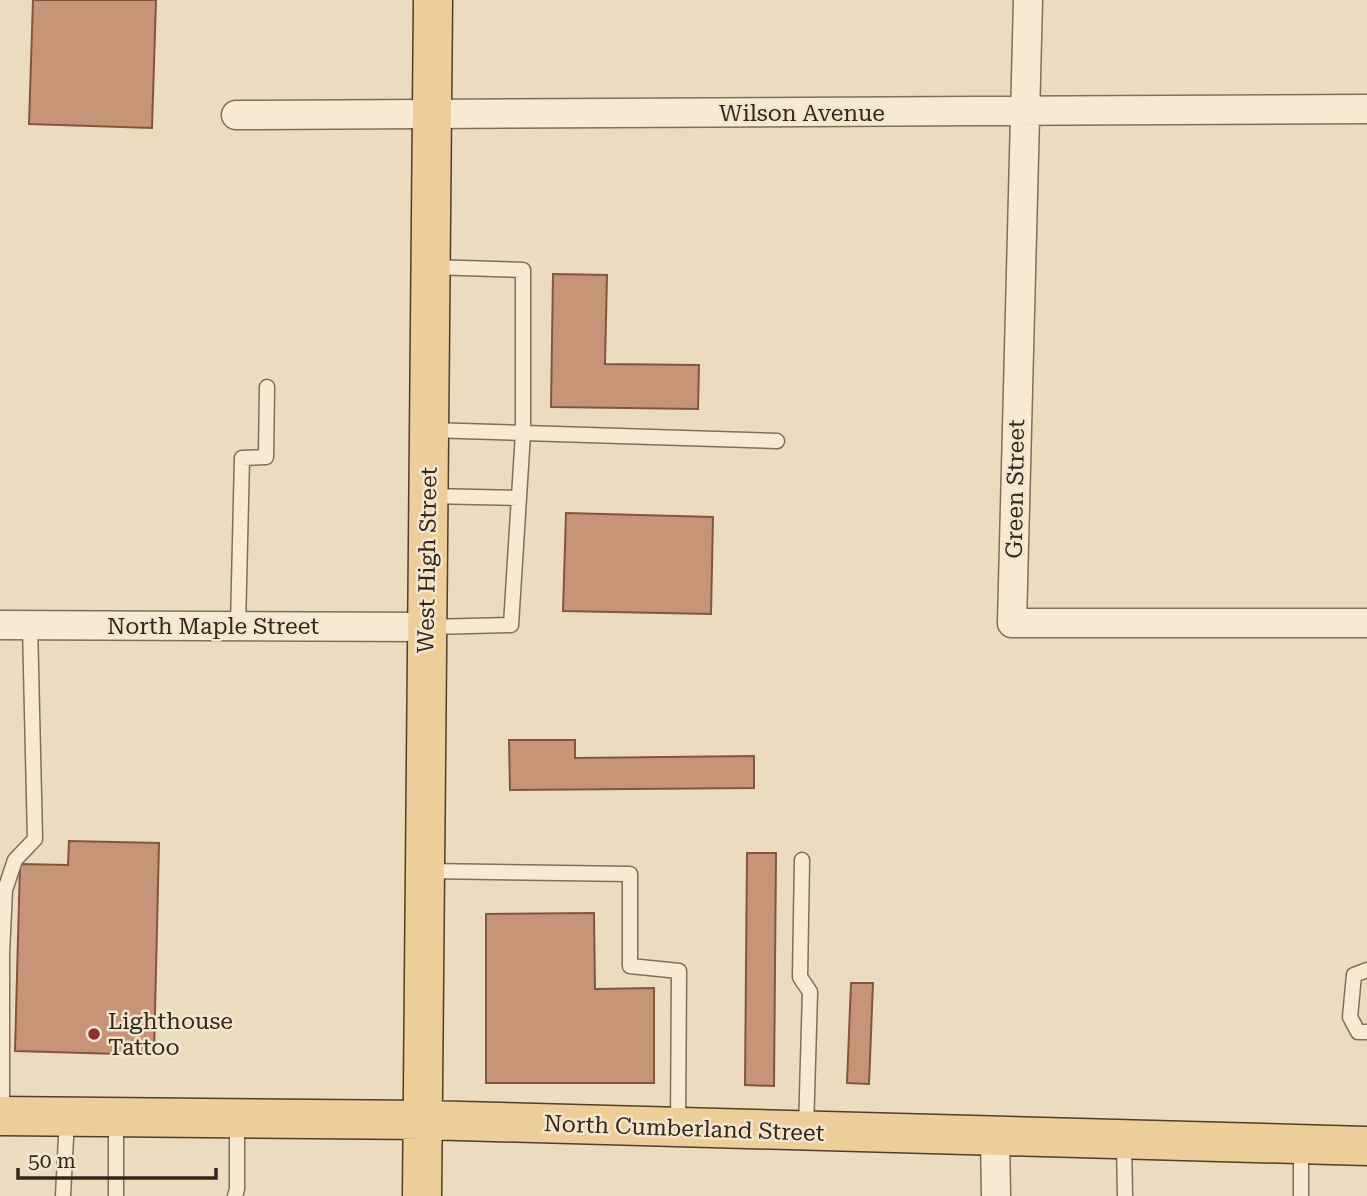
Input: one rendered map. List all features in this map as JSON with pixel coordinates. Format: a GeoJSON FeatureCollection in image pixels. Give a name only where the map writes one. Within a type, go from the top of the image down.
{"type":"FeatureCollection","features":[{"type":"Feature","properties":{"kind":"main road","name":"West High Street"},"geometry":{"type":"LineString","coordinates":[[422,1196],[433,0]]}},
{"type":"Feature","properties":{"kind":"main road","name":"North Cumberland Street"},"geometry":{"type":"LineString","coordinates":[[1,1116],[424,1120],[1367,1146]]}},
{"type":"Feature","properties":{"kind":"street","name":"Green Street"},"geometry":{"type":"LineString","coordinates":[[1028,0],[1023,111],[1012,623],[1367,623]]}},
{"type":"Feature","properties":{"kind":"street","name":"Wilson Avenue"},"geometry":{"type":"LineString","coordinates":[[236,115],[1367,109]]}},
{"type":"Feature","properties":{"kind":"street","name":"North Maple Street"},"geometry":{"type":"LineString","coordinates":[[0,625],[426,627]]}},
{"type":"Feature","properties":{"kind":"street"},"geometry":{"type":"LineString","coordinates":[[995,1137],[996,1196]]}},
{"type":"Feature","properties":{"kind":"lane"},"geometry":{"type":"LineString","coordinates":[[426,627],[511,625],[523,433],[523,270],[430,267]]}},
{"type":"Feature","properties":{"kind":"lane"},"geometry":{"type":"LineString","coordinates":[[238,626],[242,458],[266,457],[267,387]]}},
{"type":"Feature","properties":{"kind":"lane"},"geometry":{"type":"LineString","coordinates":[[428,430],[777,441]]}},
{"type":"Feature","properties":{"kind":"lane"},"geometry":{"type":"LineString","coordinates":[[428,496],[519,498]]}},
{"type":"Feature","properties":{"kind":"lane"},"geometry":{"type":"LineString","coordinates":[[1,1116],[5,890],[15,860],[35,839],[30,625]]}},
{"type":"Feature","properties":{"kind":"lane"},"geometry":{"type":"LineString","coordinates":[[802,860],[800,977],[810,992],[806,1132]]}},
{"type":"Feature","properties":{"kind":"lane"},"geometry":{"type":"LineString","coordinates":[[425,871],[630,874],[630,966],[679,971],[678,1128]]}},
{"type":"Feature","properties":{"kind":"lane"},"geometry":{"type":"LineString","coordinates":[[1367,970],[1354,975],[1350,1017],[1358,1032],[1367,1032]]}},
{"type":"Feature","properties":{"kind":"lane"},"geometry":{"type":"LineString","coordinates":[[63,1196],[67,1117]]}},
{"type":"Feature","properties":{"kind":"lane"},"geometry":{"type":"LineString","coordinates":[[116,1117],[116,1196]]}},
{"type":"Feature","properties":{"kind":"lane"},"geometry":{"type":"LineString","coordinates":[[235,1196],[237,1119]]}},
{"type":"Feature","properties":{"kind":"lane"},"geometry":{"type":"LineString","coordinates":[[1125,1140],[1125,1196]]}},
{"type":"Feature","properties":{"kind":"lane"},"geometry":{"type":"LineString","coordinates":[[1301,1144],[1301,1196]]}},
{"type":"Feature","properties":{"kind":"building"},"geometry":{"type":"Polygon","coordinates":[[[33,0],[156,0],[152,128],[29,124],[33,0]]]}},
{"type":"Feature","properties":{"kind":"building"},"geometry":{"type":"Polygon","coordinates":[[[553,274],[607,275],[605,364],[699,365],[698,409],[551,407],[553,274]]]}},
{"type":"Feature","properties":{"kind":"building"},"geometry":{"type":"Polygon","coordinates":[[[566,513],[713,517],[711,614],[563,611],[566,513]]]}},
{"type":"Feature","properties":{"kind":"building"},"geometry":{"type":"Polygon","coordinates":[[[509,740],[575,740],[575,758],[754,756],[754,788],[510,790],[509,740]]]}},
{"type":"Feature","properties":{"kind":"building"},"geometry":{"type":"Polygon","coordinates":[[[69,841],[159,843],[154,1055],[15,1051],[20,864],[68,865],[69,841]]]}},
{"type":"Feature","properties":{"kind":"building"},"geometry":{"type":"Polygon","coordinates":[[[747,853],[776,853],[774,1086],[745,1085],[747,853]]]}},
{"type":"Feature","properties":{"kind":"building"},"geometry":{"type":"Polygon","coordinates":[[[594,913],[595,989],[654,988],[654,1083],[486,1083],[486,914],[594,913]]]}},
{"type":"Feature","properties":{"kind":"building"},"geometry":{"type":"Polygon","coordinates":[[[851,983],[873,983],[869,1084],[847,1083],[851,983]]]}},
{"type":"Feature","properties":{"kind":"place","name":"Lighthouse Tattoo"},"geometry":{"type":"Point","coordinates":[94,1034]}}]}
